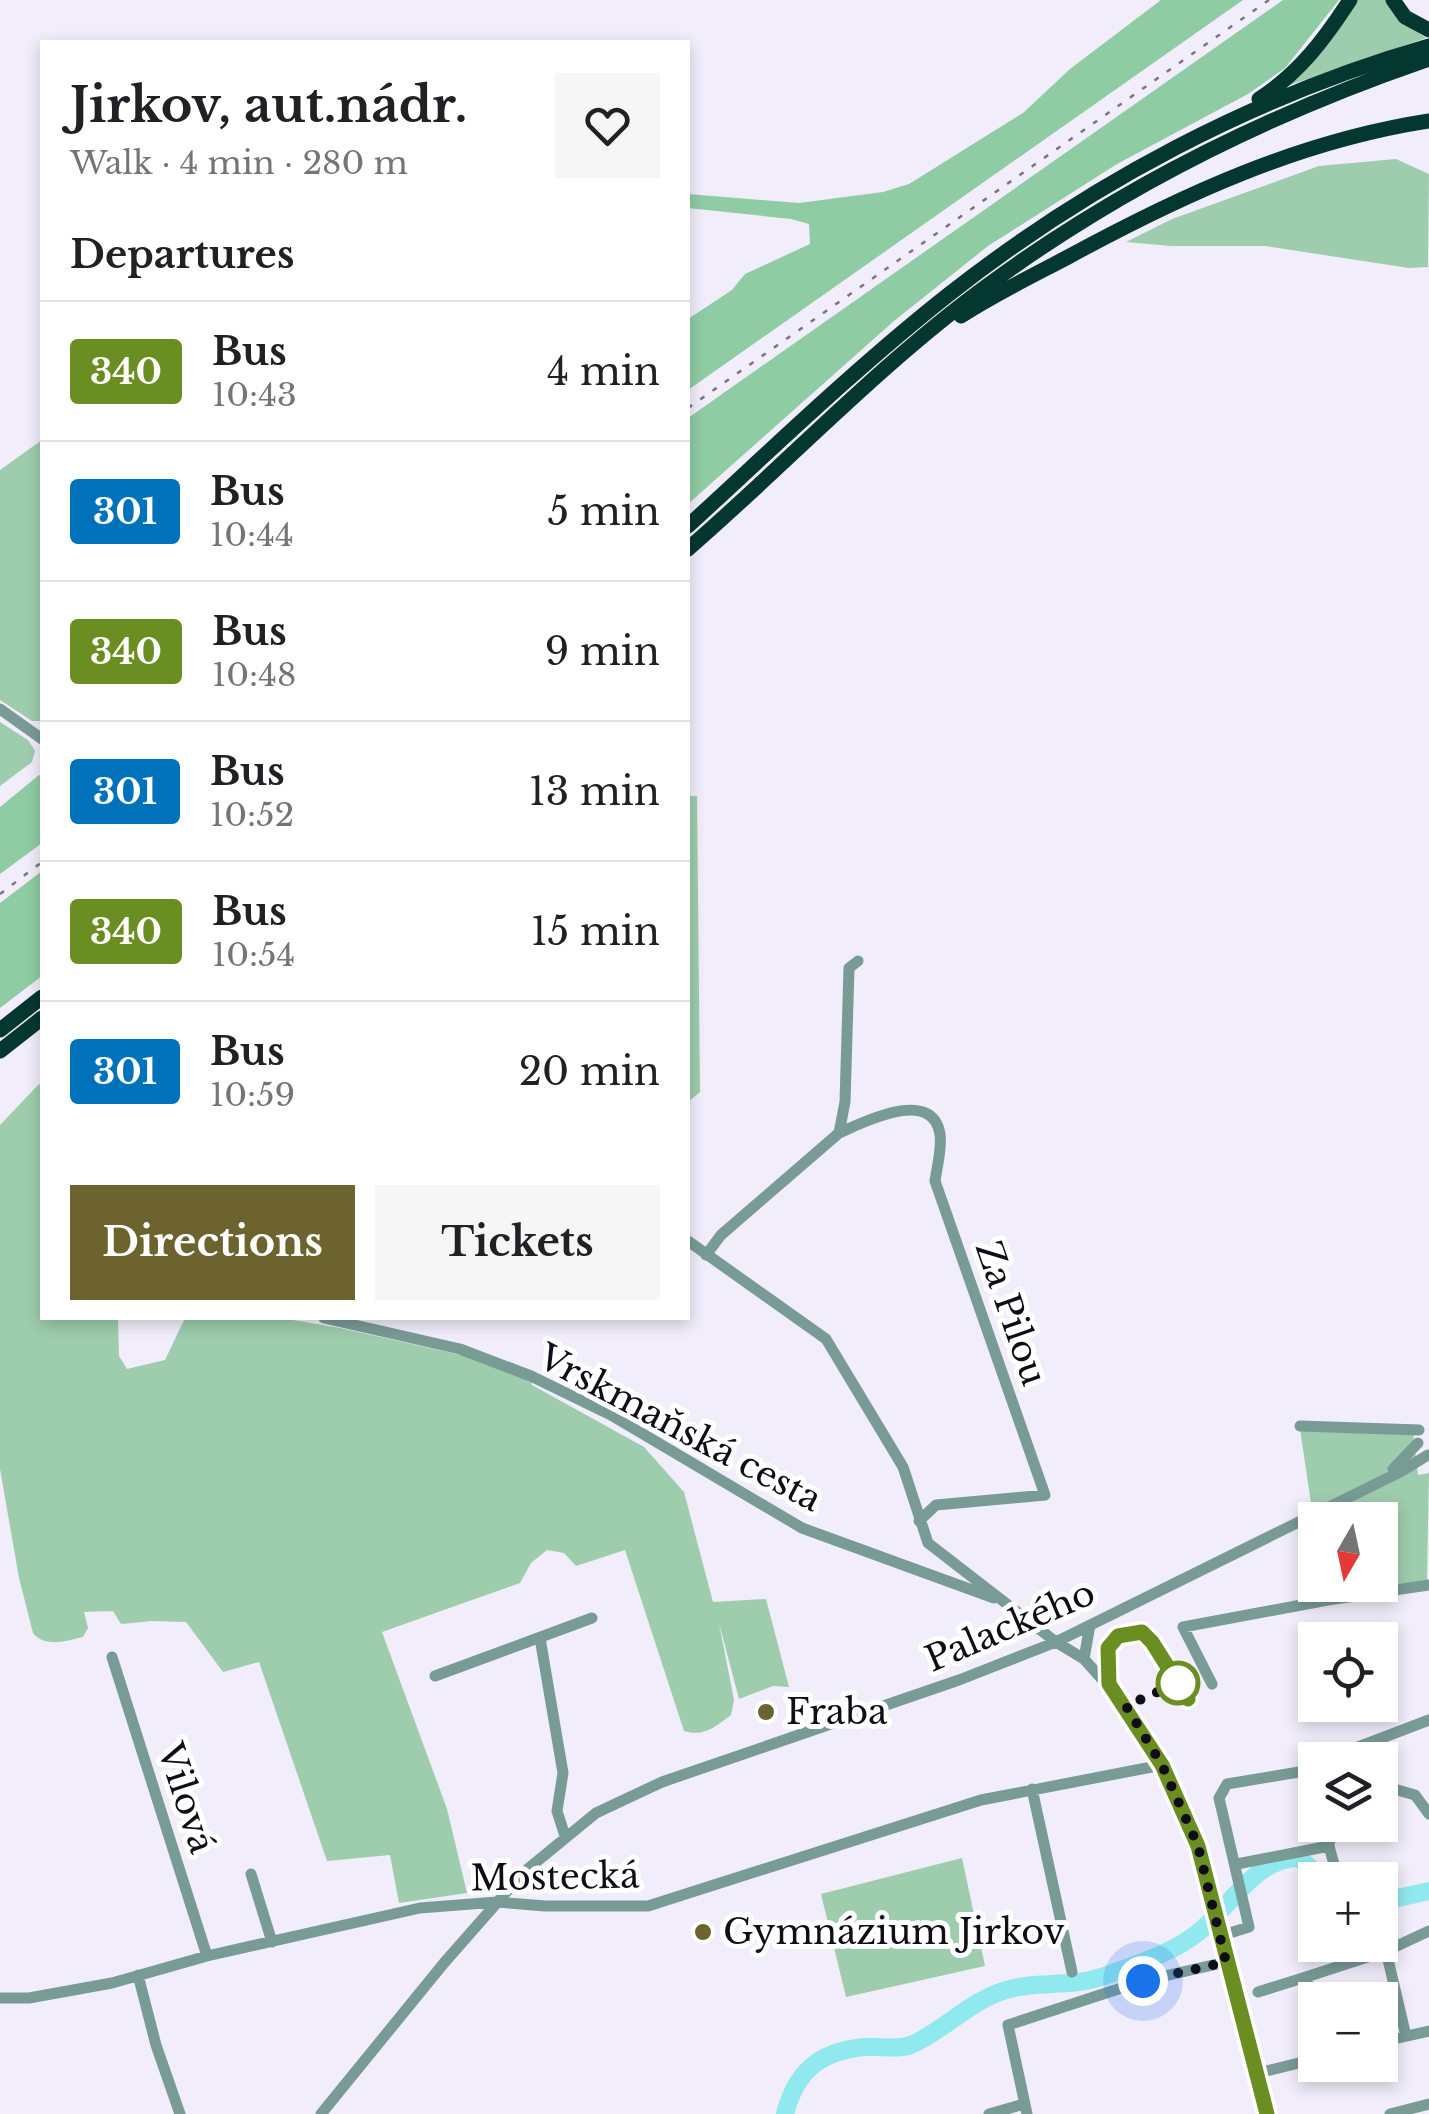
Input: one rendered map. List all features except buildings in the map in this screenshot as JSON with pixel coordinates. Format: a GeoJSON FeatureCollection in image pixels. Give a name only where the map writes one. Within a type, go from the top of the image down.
{"type":"FeatureCollection","features":[{"type":"Feature","properties":{"kind":"highway"},"geometry":{"type":"LineString","coordinates":[[1233,118],[1297,70],[1320,45],[1350,0]]}},
{"type":"Feature","properties":{"kind":"highway"},"geometry":{"type":"LineString","coordinates":[[1394,0],[1411,22],[1429,30]]}},
{"type":"Feature","properties":{"kind":"highway"},"geometry":{"type":"LineString","coordinates":[[690,524],[864,366],[950,294],[1120,178],[1233,118],[1307,87],[1429,46]]}},
{"type":"Feature","properties":{"kind":"highway"},"geometry":{"type":"LineString","coordinates":[[690,547],[884,370],[984,288],[1074,226],[1169,170],[1312,103],[1429,60]]}},
{"type":"Feature","properties":{"kind":"highway"},"geometry":{"type":"LineString","coordinates":[[884,370],[964,314],[1170,203],[1271,160],[1429,121]]}},
{"type":"Feature","properties":{"kind":"highway"},"geometry":{"type":"LineString","coordinates":[[1411,124],[1429,129]]}},
{"type":"Feature","properties":{"kind":"highway"},"geometry":{"type":"LineString","coordinates":[[0,1030],[40,999]]}},
{"type":"Feature","properties":{"kind":"highway"},"geometry":{"type":"LineString","coordinates":[[0,1050],[40,1020]]}},
{"type":"Feature","properties":{"kind":"street"},"geometry":{"type":"LineString","coordinates":[[0,708],[40,737]]}},
{"type":"Feature","properties":{"kind":"street"},"geometry":{"type":"LineString","coordinates":[[706,1254],[721,1235],[839,1134],[845,1102],[849,968],[858,961]]}},
{"type":"Feature","properties":{"kind":"street","name":"Za Pilou"},"geometry":{"type":"LineString","coordinates":[[839,1134],[911,1109],[926,1113],[938,1127],[935,1181],[1045,1495],[936,1505],[919,1521]]}},
{"type":"Feature","properties":{"kind":"street"},"geometry":{"type":"LineString","coordinates":[[690,1242],[826,1339],[904,1467],[928,1543],[1056,1642],[1084,1659],[1126,1706],[1162,1765],[1198,1846],[1267,2114]]}},
{"type":"Feature","properties":{"kind":"street","name":"Vrskmaňská cesta"},"geometry":{"type":"LineString","coordinates":[[333,1320],[460,1348],[531,1376],[611,1415],[802,1528],[1007,1603]]}},
{"type":"Feature","properties":{"kind":"street"},"geometry":{"type":"LineString","coordinates":[[1300,1426],[1422,1431],[1428,1456]]}},
{"type":"Feature","properties":{"kind":"street","name":"Palackého"},"geometry":{"type":"LineString","coordinates":[[1367,1487],[1400,1464],[1422,1431]]}},
{"type":"Feature","properties":{"kind":"street","name":"Palackého"},"geometry":{"type":"LineString","coordinates":[[321,2114],[496,1902],[565,1836],[596,1813],[662,1782],[959,1680],[1056,1642],[1428,1456]]}},
{"type":"Feature","properties":{"kind":"street"},"geometry":{"type":"LineString","coordinates":[[1212,1684],[1183,1626],[1429,1586]]}},
{"type":"Feature","properties":{"kind":"street"},"geometry":{"type":"LineString","coordinates":[[435,1676],[592,1618]]}},
{"type":"Feature","properties":{"kind":"street"},"geometry":{"type":"LineString","coordinates":[[1084,1659],[1090,1626]]}},
{"type":"Feature","properties":{"kind":"street"},"geometry":{"type":"LineString","coordinates":[[540,1638],[562,1773],[556,1812],[565,1836]]}},
{"type":"Feature","properties":{"kind":"street","name":"Vilová"},"geometry":{"type":"LineString","coordinates":[[112,1657],[207,1956]]}},
{"type":"Feature","properties":{"kind":"street"},"geometry":{"type":"LineString","coordinates":[[1375,1742],[1429,1720]]}},
{"type":"Feature","properties":{"kind":"street","name":"Mostecká"},"geometry":{"type":"LineString","coordinates":[[0,1998],[28,1998],[112,1983],[207,1956],[420,1908],[496,1902],[564,1907],[648,1906],[900,1824],[1032,1789],[1162,1765]]}},
{"type":"Feature","properties":{"kind":"street"},"geometry":{"type":"LineString","coordinates":[[1220,1936],[1248,1927],[1237,1864],[1219,1798],[1227,1784],[1298,1771]]}},
{"type":"Feature","properties":{"kind":"street"},"geometry":{"type":"LineString","coordinates":[[1032,1789],[1072,1972]]}},
{"type":"Feature","properties":{"kind":"street"},"geometry":{"type":"LineString","coordinates":[[1398,1790],[1415,1795],[1426,1804]]}},
{"type":"Feature","properties":{"kind":"street"},"geometry":{"type":"LineString","coordinates":[[1329,1842],[1333,1862]]}},
{"type":"Feature","properties":{"kind":"street"},"geometry":{"type":"LineString","coordinates":[[1237,1864],[1329,1846]]}},
{"type":"Feature","properties":{"kind":"street"},"geometry":{"type":"LineString","coordinates":[[251,1874],[272,1942]]}},
{"type":"Feature","properties":{"kind":"street"},"geometry":{"type":"LineString","coordinates":[[1398,1945],[1429,1930]]}},
{"type":"Feature","properties":{"kind":"street"},"geometry":{"type":"LineString","coordinates":[[988,2114],[1026,2109],[1008,2025],[1143,1981],[1226,1962]]}},
{"type":"Feature","properties":{"kind":"street"},"geometry":{"type":"LineString","coordinates":[[1258,1992],[1353,1962]]}},
{"type":"Feature","properties":{"kind":"street"},"geometry":{"type":"LineString","coordinates":[[1389,1962],[1406,2036]]}},
{"type":"Feature","properties":{"kind":"street"},"geometry":{"type":"LineString","coordinates":[[138,1975],[156,2046],[180,2114]]}},
{"type":"Feature","properties":{"kind":"street"},"geometry":{"type":"LineString","coordinates":[[1306,1978],[1307,1982]]}},
{"type":"Feature","properties":{"kind":"street"},"geometry":{"type":"LineString","coordinates":[[1398,2038],[1429,2031]]}},
{"type":"Feature","properties":{"kind":"street"},"geometry":{"type":"LineString","coordinates":[[1254,2074],[1298,2063]]}},
{"type":"Feature","properties":{"kind":"street"},"geometry":{"type":"LineString","coordinates":[[1390,2114],[1429,2104]]}},
{"type":"Feature","properties":{"kind":"green space"},"geometry":{"type":"Polygon","coordinates":[[[1161,0],[1243,0],[690,389],[690,318],[732,290],[745,274],[810,244],[809,224],[690,208],[690,194],[799,203],[883,192],[909,184],[1023,113],[1070,69],[1161,0]]]}},
{"type":"Feature","properties":{"kind":"green space"},"geometry":{"type":"Polygon","coordinates":[[[1283,0],[1339,0],[1285,68],[1248,94],[1117,164],[988,246],[894,321],[690,502],[690,417],[1283,0]]]}},
{"type":"Feature","properties":{"kind":"green space"},"geometry":{"type":"Polygon","coordinates":[[[1355,0],[1386,0],[1404,23],[1426,38],[1287,86],[1355,0]]]}},
{"type":"Feature","properties":{"kind":"green space"},"geometry":{"type":"Polygon","coordinates":[[[1396,159],[1429,174],[1428,267],[1409,268],[1265,246],[1126,242],[1172,219],[1319,166],[1396,159]]]}},
{"type":"Feature","properties":{"kind":"green space"},"geometry":{"type":"Polygon","coordinates":[[[40,441],[40,721],[32,721],[0,700],[0,470],[40,441]]]}},
{"type":"Feature","properties":{"kind":"green space"},"geometry":{"type":"Polygon","coordinates":[[[0,722],[28,740],[35,751],[32,762],[0,786],[0,722]]]}},
{"type":"Feature","properties":{"kind":"green space"},"geometry":{"type":"Polygon","coordinates":[[[40,775],[40,844],[0,874],[0,807],[40,775]]]}},
{"type":"Feature","properties":{"kind":"green space"},"geometry":{"type":"Polygon","coordinates":[[[690,796],[697,796],[700,1092],[690,1100],[690,796]]]}},
{"type":"Feature","properties":{"kind":"green space"},"geometry":{"type":"Polygon","coordinates":[[[40,873],[40,978],[0,1008],[0,903],[40,873]]]}},
{"type":"Feature","properties":{"kind":"green space"},"geometry":{"type":"Polygon","coordinates":[[[39,1084],[40,1320],[118,1320],[119,1356],[127,1369],[165,1360],[184,1320],[293,1320],[470,1357],[531,1378],[532,1385],[644,1447],[684,1492],[713,1602],[766,1599],[789,1687],[773,1686],[739,1699],[719,1623],[734,1700],[731,1715],[703,1732],[684,1731],[625,1550],[576,1566],[564,1553],[547,1550],[531,1563],[520,1583],[382,1632],[447,1809],[467,1893],[399,1903],[390,1855],[327,1861],[259,1662],[223,1672],[186,1622],[121,1624],[113,1611],[84,1612],[88,1628],[83,1637],[43,1641],[33,1633],[0,1469],[0,1125],[39,1084]]]}},
{"type":"Feature","properties":{"kind":"green space"},"geometry":{"type":"Polygon","coordinates":[[[1300,1429],[1413,1432],[1418,1475],[1429,1473],[1427,1580],[1398,1584],[1398,1502],[1311,1502],[1300,1429]]]}},
{"type":"Feature","properties":{"kind":"green space"},"geometry":{"type":"Polygon","coordinates":[[[962,1858],[985,1966],[846,1997],[821,1894],[962,1858]]]}},
{"type":"Feature","properties":{"kind":"waterway"},"geometry":{"type":"LineString","coordinates":[[785,2114],[803,2075],[835,2053],[911,2045],[1003,1991],[1089,1980],[1160,1955],[1205,1927],[1268,1867],[1282,1860],[1299,1858],[1304,1862]]}},
{"type":"Feature","properties":{"kind":"waterway"},"geometry":{"type":"LineString","coordinates":[[1398,1898],[1429,1891]]}},
{"type":"Feature","properties":{"kind":"railway"},"geometry":{"type":"LineString","coordinates":[[690,407],[1269,0]]}},
{"type":"Feature","properties":{"kind":"railway"},"geometry":{"type":"LineString","coordinates":[[0,894],[40,864]]}},
{"type":"Feature","properties":{"kind":"bus line","name":"340"},"geometry":{"type":"LineString","coordinates":[[1188,1699],[1142,1632],[1118,1636],[1112,1641],[1106,1657],[1109,1684],[1162,1765],[1198,1846],[1267,2114]]}},
{"type":"Feature","properties":{"kind":"place","name":"Fraba"},"geometry":{"type":"Point","coordinates":[766,1712]}},
{"type":"Feature","properties":{"kind":"place","name":"Gymnázium Jirkov"},"geometry":{"type":"Point","coordinates":[703,1932]}},
{"type":"Feature","properties":{"kind":"route"},"geometry":{"type":"LineString","coordinates":[[1143,1981],[1226,1962],[1198,1846],[1162,1765],[1126,1706],[1178,1683]]}}]}
